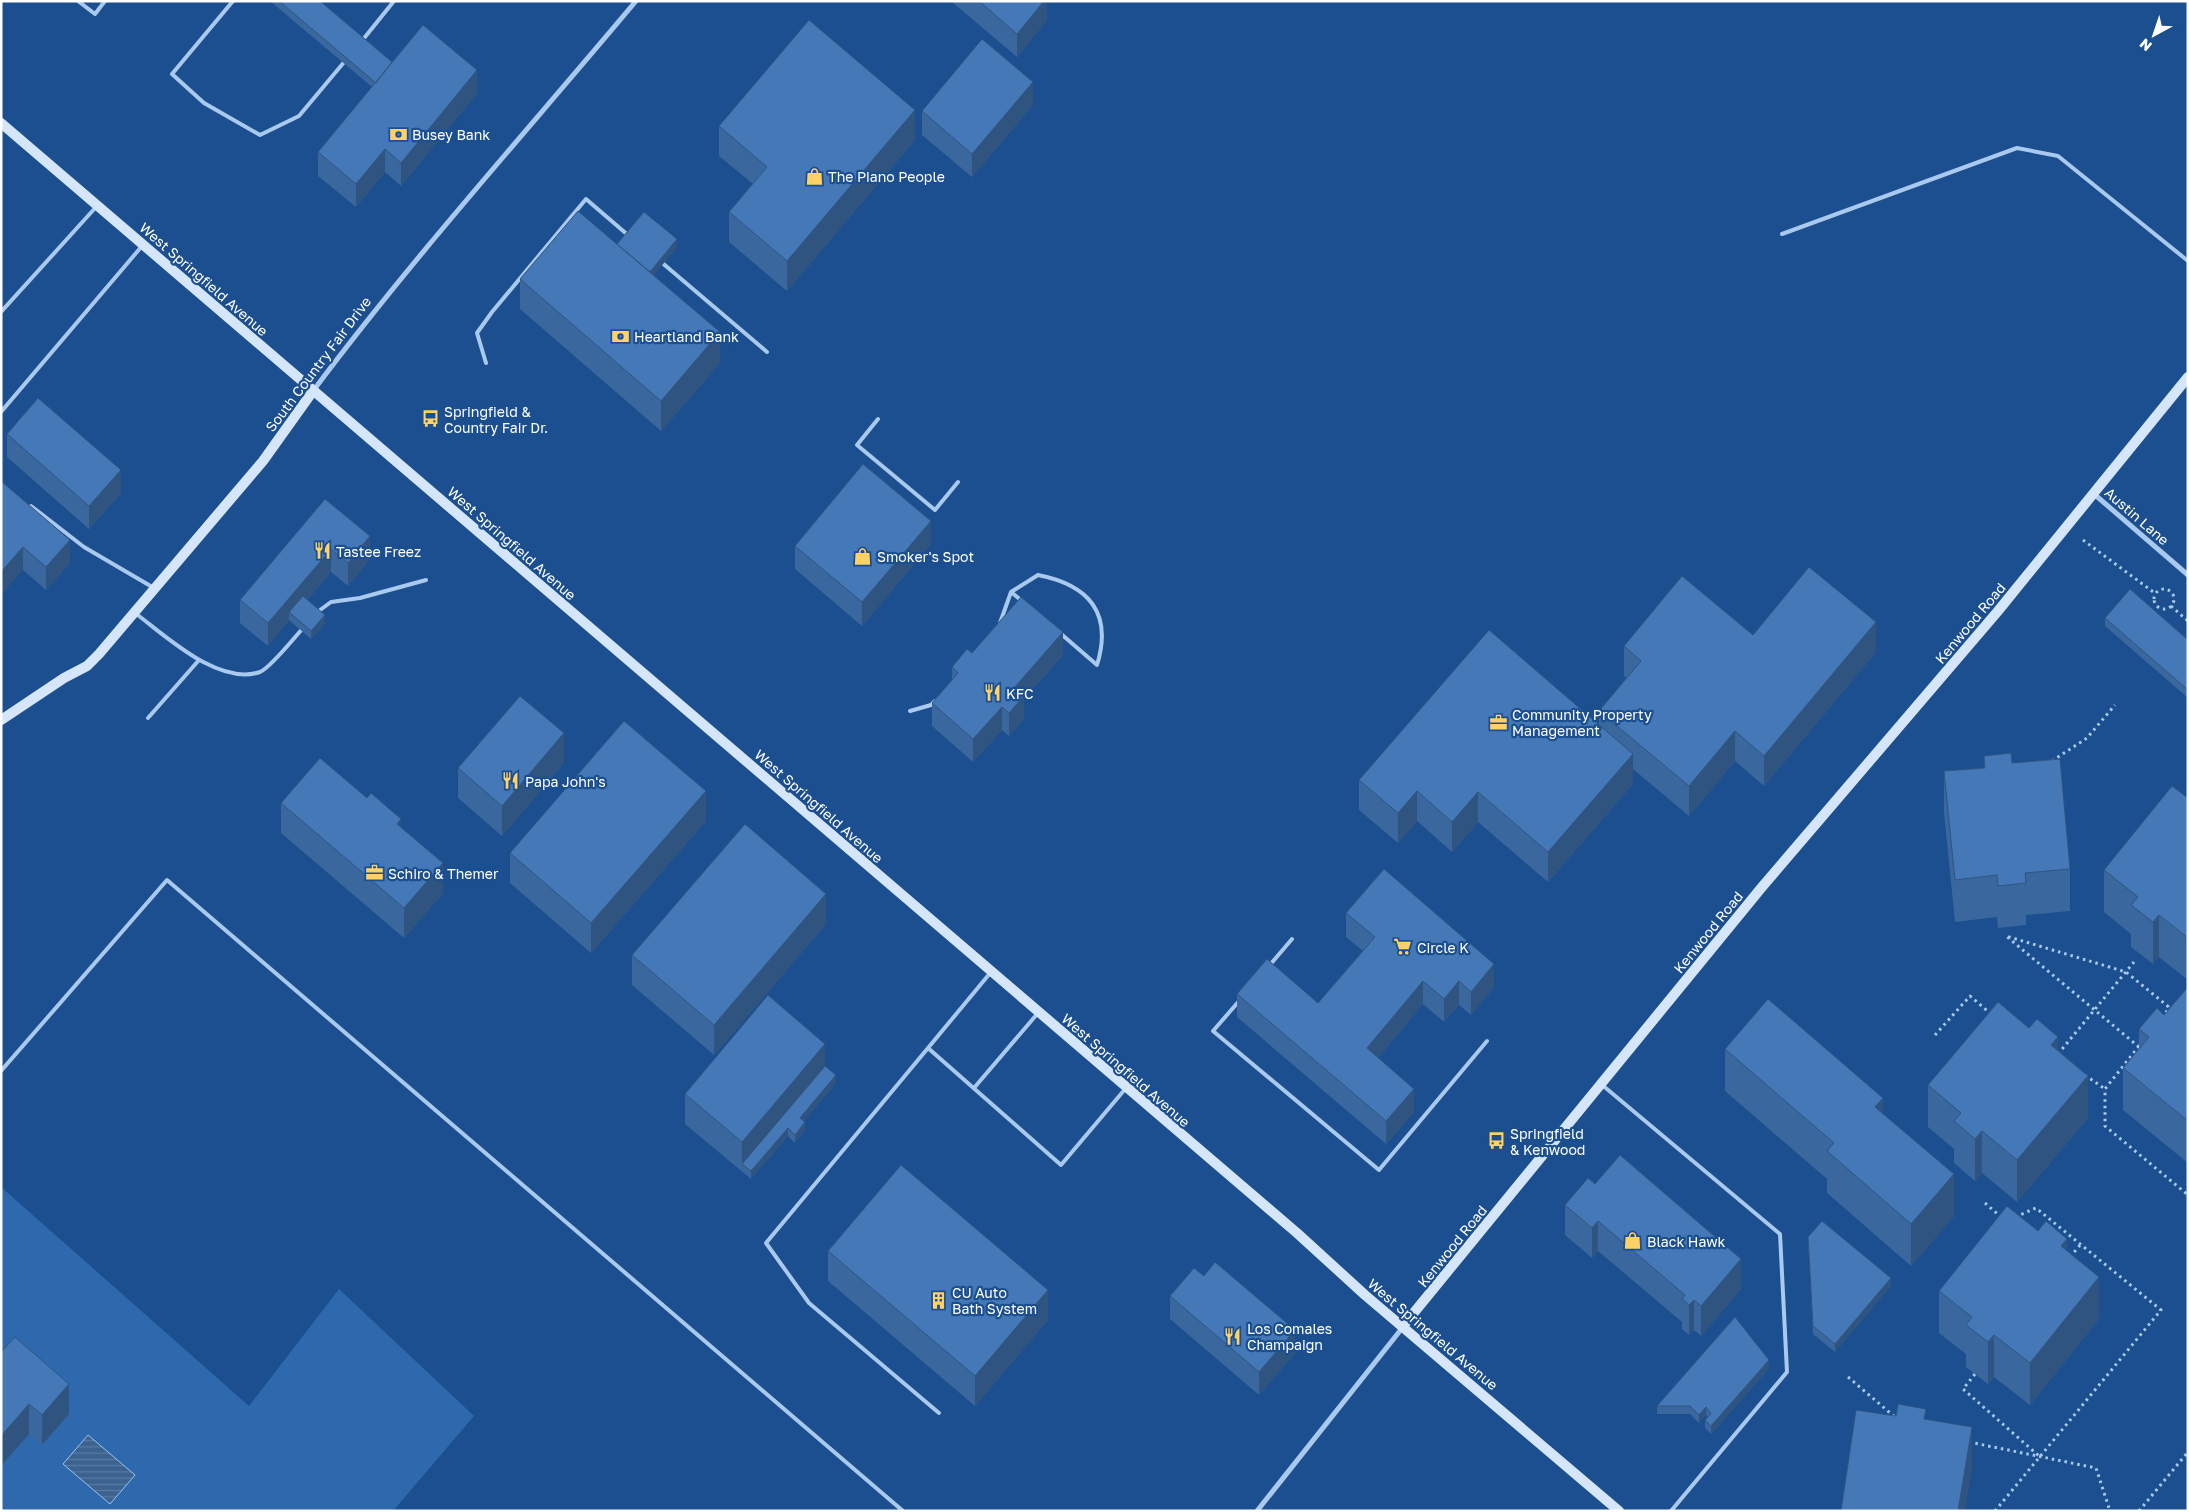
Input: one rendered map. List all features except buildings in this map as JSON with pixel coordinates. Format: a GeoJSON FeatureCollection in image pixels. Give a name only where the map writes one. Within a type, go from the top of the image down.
{"type":"FeatureCollection","features":[{"type":"Feature","properties":{"kind":"main road","name":"West Springfield Avenue"},"geometry":{"type":"LineString","coordinates":[[1,123],[1619,1511]]}},
{"type":"Feature","properties":{"kind":"main road","name":"Kenwood Road"},"geometry":{"type":"LineString","coordinates":[[1403,1326],[1762,888],[2094,494],[2188,377]]}},
{"type":"Feature","properties":{"kind":"main road","name":"South Country Fair Drive"},"geometry":{"type":"LineString","coordinates":[[1,720],[64,678],[87,666],[135,613],[262,461],[313,392]]}},
{"type":"Feature","properties":{"kind":"street","name":"South Country Fair Drive"},"geometry":{"type":"LineString","coordinates":[[313,392],[361,327],[636,1]]}},
{"type":"Feature","properties":{"kind":"street","name":"Austin Lane"},"geometry":{"type":"LineString","coordinates":[[2094,494],[2188,575]]}},
{"type":"Feature","properties":{"kind":"street","name":"Kenwood Road"},"geometry":{"type":"LineString","coordinates":[[1257,1511],[1403,1326]]}},
{"type":"Feature","properties":{"kind":"lane"},"geometry":{"type":"LineString","coordinates":[[78,1],[95,14],[105,1]]}},
{"type":"Feature","properties":{"kind":"lane"},"geometry":{"type":"LineString","coordinates":[[233,1],[172,74],[204,103],[260,135],[300,116],[350,55]]}},
{"type":"Feature","properties":{"kind":"lane"},"geometry":{"type":"LineString","coordinates":[[356,47],[394,1]]}},
{"type":"Feature","properties":{"kind":"lane"},"geometry":{"type":"LineString","coordinates":[[1782,234],[2017,148],[2058,156],[2188,261]]}},
{"type":"Feature","properties":{"kind":"lane"},"geometry":{"type":"LineString","coordinates":[[486,363],[477,333],[492,312],[586,199],[632,237]]}},
{"type":"Feature","properties":{"kind":"lane"},"geometry":{"type":"LineString","coordinates":[[1,312],[98,205]]}},
{"type":"Feature","properties":{"kind":"lane"},"geometry":{"type":"LineString","coordinates":[[1,412],[143,245]]}},
{"type":"Feature","properties":{"kind":"lane"},"geometry":{"type":"LineString","coordinates":[[654,256],[767,352]]}},
{"type":"Feature","properties":{"kind":"lane"},"geometry":{"type":"LineString","coordinates":[[1,301],[7,306]]}},
{"type":"Feature","properties":{"kind":"lane"},"geometry":{"type":"LineString","coordinates":[[878,419],[857,445],[935,510],[958,482]]}},
{"type":"Feature","properties":{"kind":"lane"},"geometry":{"type":"LineString","coordinates":[[24,501],[84,547],[154,589]]}},
{"type":"Feature","properties":{"kind":"lane"},"geometry":{"type":"LineString","coordinates":[[995,628],[1002,620],[1011,592],[1038,575],[1059,579],[1079,590],[1096,608],[1103,630],[1102,650],[1097,665],[1054,628]]}},
{"type":"Feature","properties":{"kind":"lane"},"geometry":{"type":"LineString","coordinates":[[310,619],[331,602],[360,598],[426,580]]}},
{"type":"Feature","properties":{"kind":"lane"},"geometry":{"type":"LineString","coordinates":[[1011,592],[1026,604]]}},
{"type":"Feature","properties":{"kind":"lane"},"geometry":{"type":"LineString","coordinates":[[135,613],[199,660],[234,674],[261,672],[305,626]]}},
{"type":"Feature","properties":{"kind":"lane"},"geometry":{"type":"LineString","coordinates":[[148,718],[199,660]]}},
{"type":"Feature","properties":{"kind":"lane"},"geometry":{"type":"LineString","coordinates":[[910,711],[932,705],[938,697]]}},
{"type":"Feature","properties":{"kind":"lane"},"geometry":{"type":"LineString","coordinates":[[1,1071],[166,880],[903,1511]]}},
{"type":"Feature","properties":{"kind":"lane"},"geometry":{"type":"LineString","coordinates":[[1268,967],[1292,939]]}},
{"type":"Feature","properties":{"kind":"lane"},"geometry":{"type":"LineString","coordinates":[[939,1414],[809,1303],[766,1243],[991,972]]}},
{"type":"Feature","properties":{"kind":"lane"},"geometry":{"type":"LineString","coordinates":[[1244,996],[1213,1031],[1378,1170],[1487,1041]]}},
{"type":"Feature","properties":{"kind":"lane"},"geometry":{"type":"LineString","coordinates":[[974,1088],[1038,1013]]}},
{"type":"Feature","properties":{"kind":"lane"},"geometry":{"type":"LineString","coordinates":[[928,1048],[1061,1165],[1126,1088]]}},
{"type":"Feature","properties":{"kind":"lane"},"geometry":{"type":"LineString","coordinates":[[1601,1084],[1780,1234],[1787,1372],[1671,1511]]}},
{"type":"Feature","properties":{"kind":"path"},"geometry":{"type":"LineString","coordinates":[[2084,541],[2156,594]]}},
{"type":"Feature","properties":{"kind":"path"},"geometry":{"type":"LineString","coordinates":[[2160,590],[2171,591],[2174,601],[2171,606],[2162,609],[2155,603],[2156,594],[2160,590]]}},
{"type":"Feature","properties":{"kind":"path"},"geometry":{"type":"LineString","coordinates":[[2171,606],[2188,621]]}},
{"type":"Feature","properties":{"kind":"path"},"geometry":{"type":"LineString","coordinates":[[2050,762],[2087,738],[2115,705]]}},
{"type":"Feature","properties":{"kind":"path"},"geometry":{"type":"LineString","coordinates":[[2139,1047],[2006,936],[2126,972],[2170,1008]]}},
{"type":"Feature","properties":{"kind":"path"},"geometry":{"type":"LineString","coordinates":[[2054,1059],[2134,962]]}},
{"type":"Feature","properties":{"kind":"path"},"geometry":{"type":"LineString","coordinates":[[1935,1035],[1970,996],[1997,1019]]}},
{"type":"Feature","properties":{"kind":"path"},"geometry":{"type":"LineString","coordinates":[[2157,1023],[2170,1008],[2179,1005]]}},
{"type":"Feature","properties":{"kind":"path"},"geometry":{"type":"LineString","coordinates":[[2145,1039],[2105,1089],[2105,1126],[2188,1194]]}},
{"type":"Feature","properties":{"kind":"path"},"geometry":{"type":"LineString","coordinates":[[2049,1052],[2058,1054],[2066,1060]]}},
{"type":"Feature","properties":{"kind":"path"},"geometry":{"type":"LineString","coordinates":[[2081,1072],[2105,1089]]}},
{"type":"Feature","properties":{"kind":"path"},"geometry":{"type":"LineString","coordinates":[[1985,1203],[2006,1220]]}},
{"type":"Feature","properties":{"kind":"path"},"geometry":{"type":"LineString","coordinates":[[1995,1511],[2161,1310],[2036,1208],[2013,1218]]}},
{"type":"Feature","properties":{"kind":"path"},"geometry":{"type":"LineString","coordinates":[[2069,1259],[2081,1244]]}},
{"type":"Feature","properties":{"kind":"path"},"geometry":{"type":"LineString","coordinates":[[1975,1374],[1963,1390],[2040,1456]]}},
{"type":"Feature","properties":{"kind":"path"},"geometry":{"type":"LineString","coordinates":[[1848,1377],[1897,1419]]}},
{"type":"Feature","properties":{"kind":"path"},"geometry":{"type":"LineString","coordinates":[[1966,1442],[2096,1468],[2110,1511]]}},
{"type":"Feature","properties":{"kind":"path"},"geometry":{"type":"LineString","coordinates":[[2139,1511],[2188,1452]]}},
{"type":"Feature","properties":{"kind":"shaded area"},"geometry":{"type":"Polygon","coordinates":[[[1,1187],[249,1406],[339,1289],[474,1416],[393,1511],[1,1511],[1,1187]]]}},
{"type":"Feature","properties":{"kind":"shaded area"},"geometry":{"type":"Polygon","coordinates":[[[88,1435],[135,1475],[110,1504],[63,1464],[88,1435]]]}},
{"type":"Feature","properties":{"kind":"place","name":"Busey Bank"},"geometry":{"type":"Point","coordinates":[398,134]}},
{"type":"Feature","properties":{"kind":"place","name":"The Piano People"},"geometry":{"type":"Point","coordinates":[814,176]}},
{"type":"Feature","properties":{"kind":"place","name":"Heartland Bank"},"geometry":{"type":"Point","coordinates":[620,336]}},
{"type":"Feature","properties":{"kind":"place","name":"Springfield & Country Fair Dr."},"geometry":{"type":"Point","coordinates":[430,419]}},
{"type":"Feature","properties":{"kind":"place","name":"Tastee Freez"},"geometry":{"type":"Point","coordinates":[322,551]}},
{"type":"Feature","properties":{"kind":"place","name":"Smoker's Spot"},"geometry":{"type":"Point","coordinates":[863,556]}},
{"type":"Feature","properties":{"kind":"place","name":"KFC"},"geometry":{"type":"Point","coordinates":[992,693]}},
{"type":"Feature","properties":{"kind":"place","name":"Community Property Management"},"geometry":{"type":"Point","coordinates":[1498,722]}},
{"type":"Feature","properties":{"kind":"place","name":"Papa John's"},"geometry":{"type":"Point","coordinates":[511,781]}},
{"type":"Feature","properties":{"kind":"place","name":"Schiro & Themer"},"geometry":{"type":"Point","coordinates":[374,873]}},
{"type":"Feature","properties":{"kind":"place","name":"Circle K"},"geometry":{"type":"Point","coordinates":[1403,947]}},
{"type":"Feature","properties":{"kind":"place","name":"Springfield & Kenwood"},"geometry":{"type":"Point","coordinates":[1496,1141]}},
{"type":"Feature","properties":{"kind":"place","name":"Black Hawk"},"geometry":{"type":"Point","coordinates":[1633,1241]}},
{"type":"Feature","properties":{"kind":"place","name":"CU Auto Bath System"},"geometry":{"type":"Point","coordinates":[938,1300]}},
{"type":"Feature","properties":{"kind":"place","name":"Los Comales Champaign"},"geometry":{"type":"Point","coordinates":[1233,1336]}}]}
